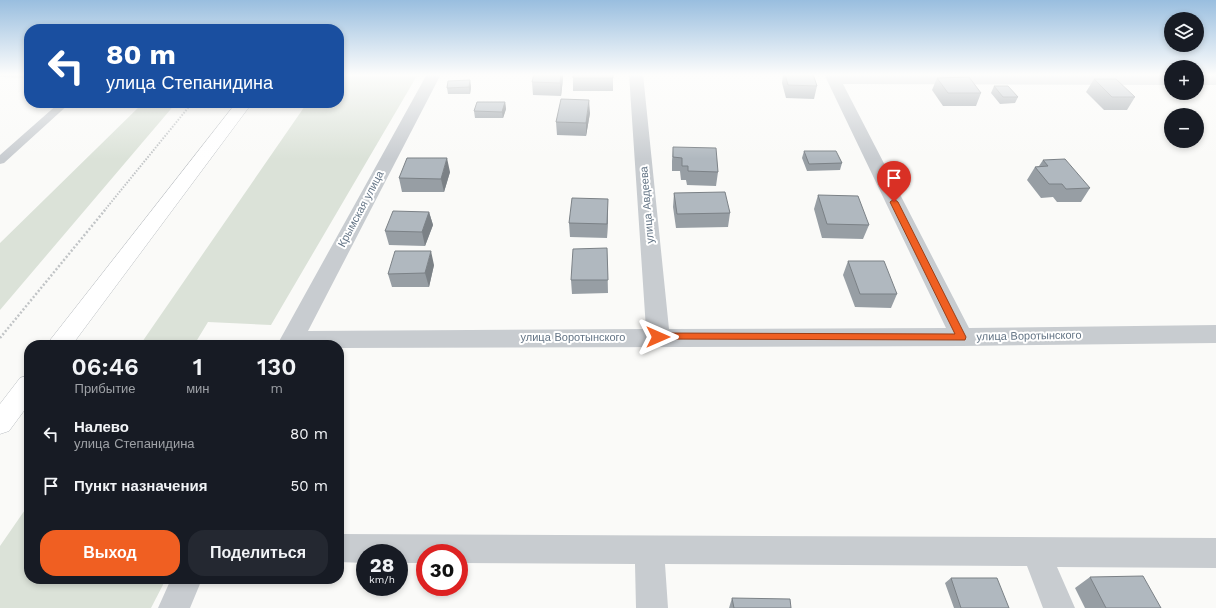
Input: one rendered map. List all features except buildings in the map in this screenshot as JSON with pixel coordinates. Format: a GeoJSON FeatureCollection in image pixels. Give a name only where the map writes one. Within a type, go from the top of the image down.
{"type":"FeatureCollection","features":[{"type":"Feature","properties":{"kind":"main road"},"geometry":{"type":"LineString","coordinates":[[63,340],[240,108]]}},
{"type":"Feature","properties":{"kind":"main road"},"geometry":{"type":"LineString","coordinates":[[0,423],[24,392]]}},
{"type":"Feature","properties":{"kind":"street","name":"Крымская улица"},"geometry":{"type":"LineString","coordinates":[[291,340],[419,102]]}},
{"type":"Feature","properties":{"kind":"street","name":"улица Авдеева"},"geometry":{"type":"LineString","coordinates":[[638,102],[658,337]]}},
{"type":"Feature","properties":{"kind":"street"},"geometry":{"type":"LineString","coordinates":[[845,102],[962,337]]}},
{"type":"Feature","properties":{"kind":"street","name":"улица Воротынского"},"geometry":{"type":"LineString","coordinates":[[344,341],[658,337],[962,337],[1216,334]]}},
{"type":"Feature","properties":{"kind":"street"},"geometry":{"type":"LineString","coordinates":[[344,548],[1216,553]]}},
{"type":"Feature","properties":{"kind":"street"},"geometry":{"type":"LineString","coordinates":[[649,550],[652,608]]}},
{"type":"Feature","properties":{"kind":"street"},"geometry":{"type":"LineString","coordinates":[[1036,553],[1059,608]]}},
{"type":"Feature","properties":{"kind":"street"},"geometry":{"type":"LineString","coordinates":[[174,608],[185,584]]}},
{"type":"Feature","properties":{"kind":"lane"},"geometry":{"type":"LineString","coordinates":[[0,161],[59,108]]}},
{"type":"Feature","properties":{"kind":"path"},"geometry":{"type":"LineString","coordinates":[[0,338],[188,108]]}},
{"type":"Feature","properties":{"kind":"shaded area"},"geometry":{"type":"Polygon","coordinates":[[[344,102],[401,102],[271,325],[208,322],[197,340],[143,340],[304,108],[344,108],[344,102]]]}},
{"type":"Feature","properties":{"kind":"shaded area"},"geometry":{"type":"Polygon","coordinates":[[[138,108],[172,108],[0,310],[0,243],[138,108]]]}},
{"type":"Feature","properties":{"kind":"shaded area"},"geometry":{"type":"Polygon","coordinates":[[[24,511],[24,584],[163,584],[151,608],[0,608],[0,546],[24,511]]]}},
{"type":"Feature","properties":{"kind":"route"},"geometry":{"type":"LineString","coordinates":[[658,337],[962,337],[894,202]]}}]}
